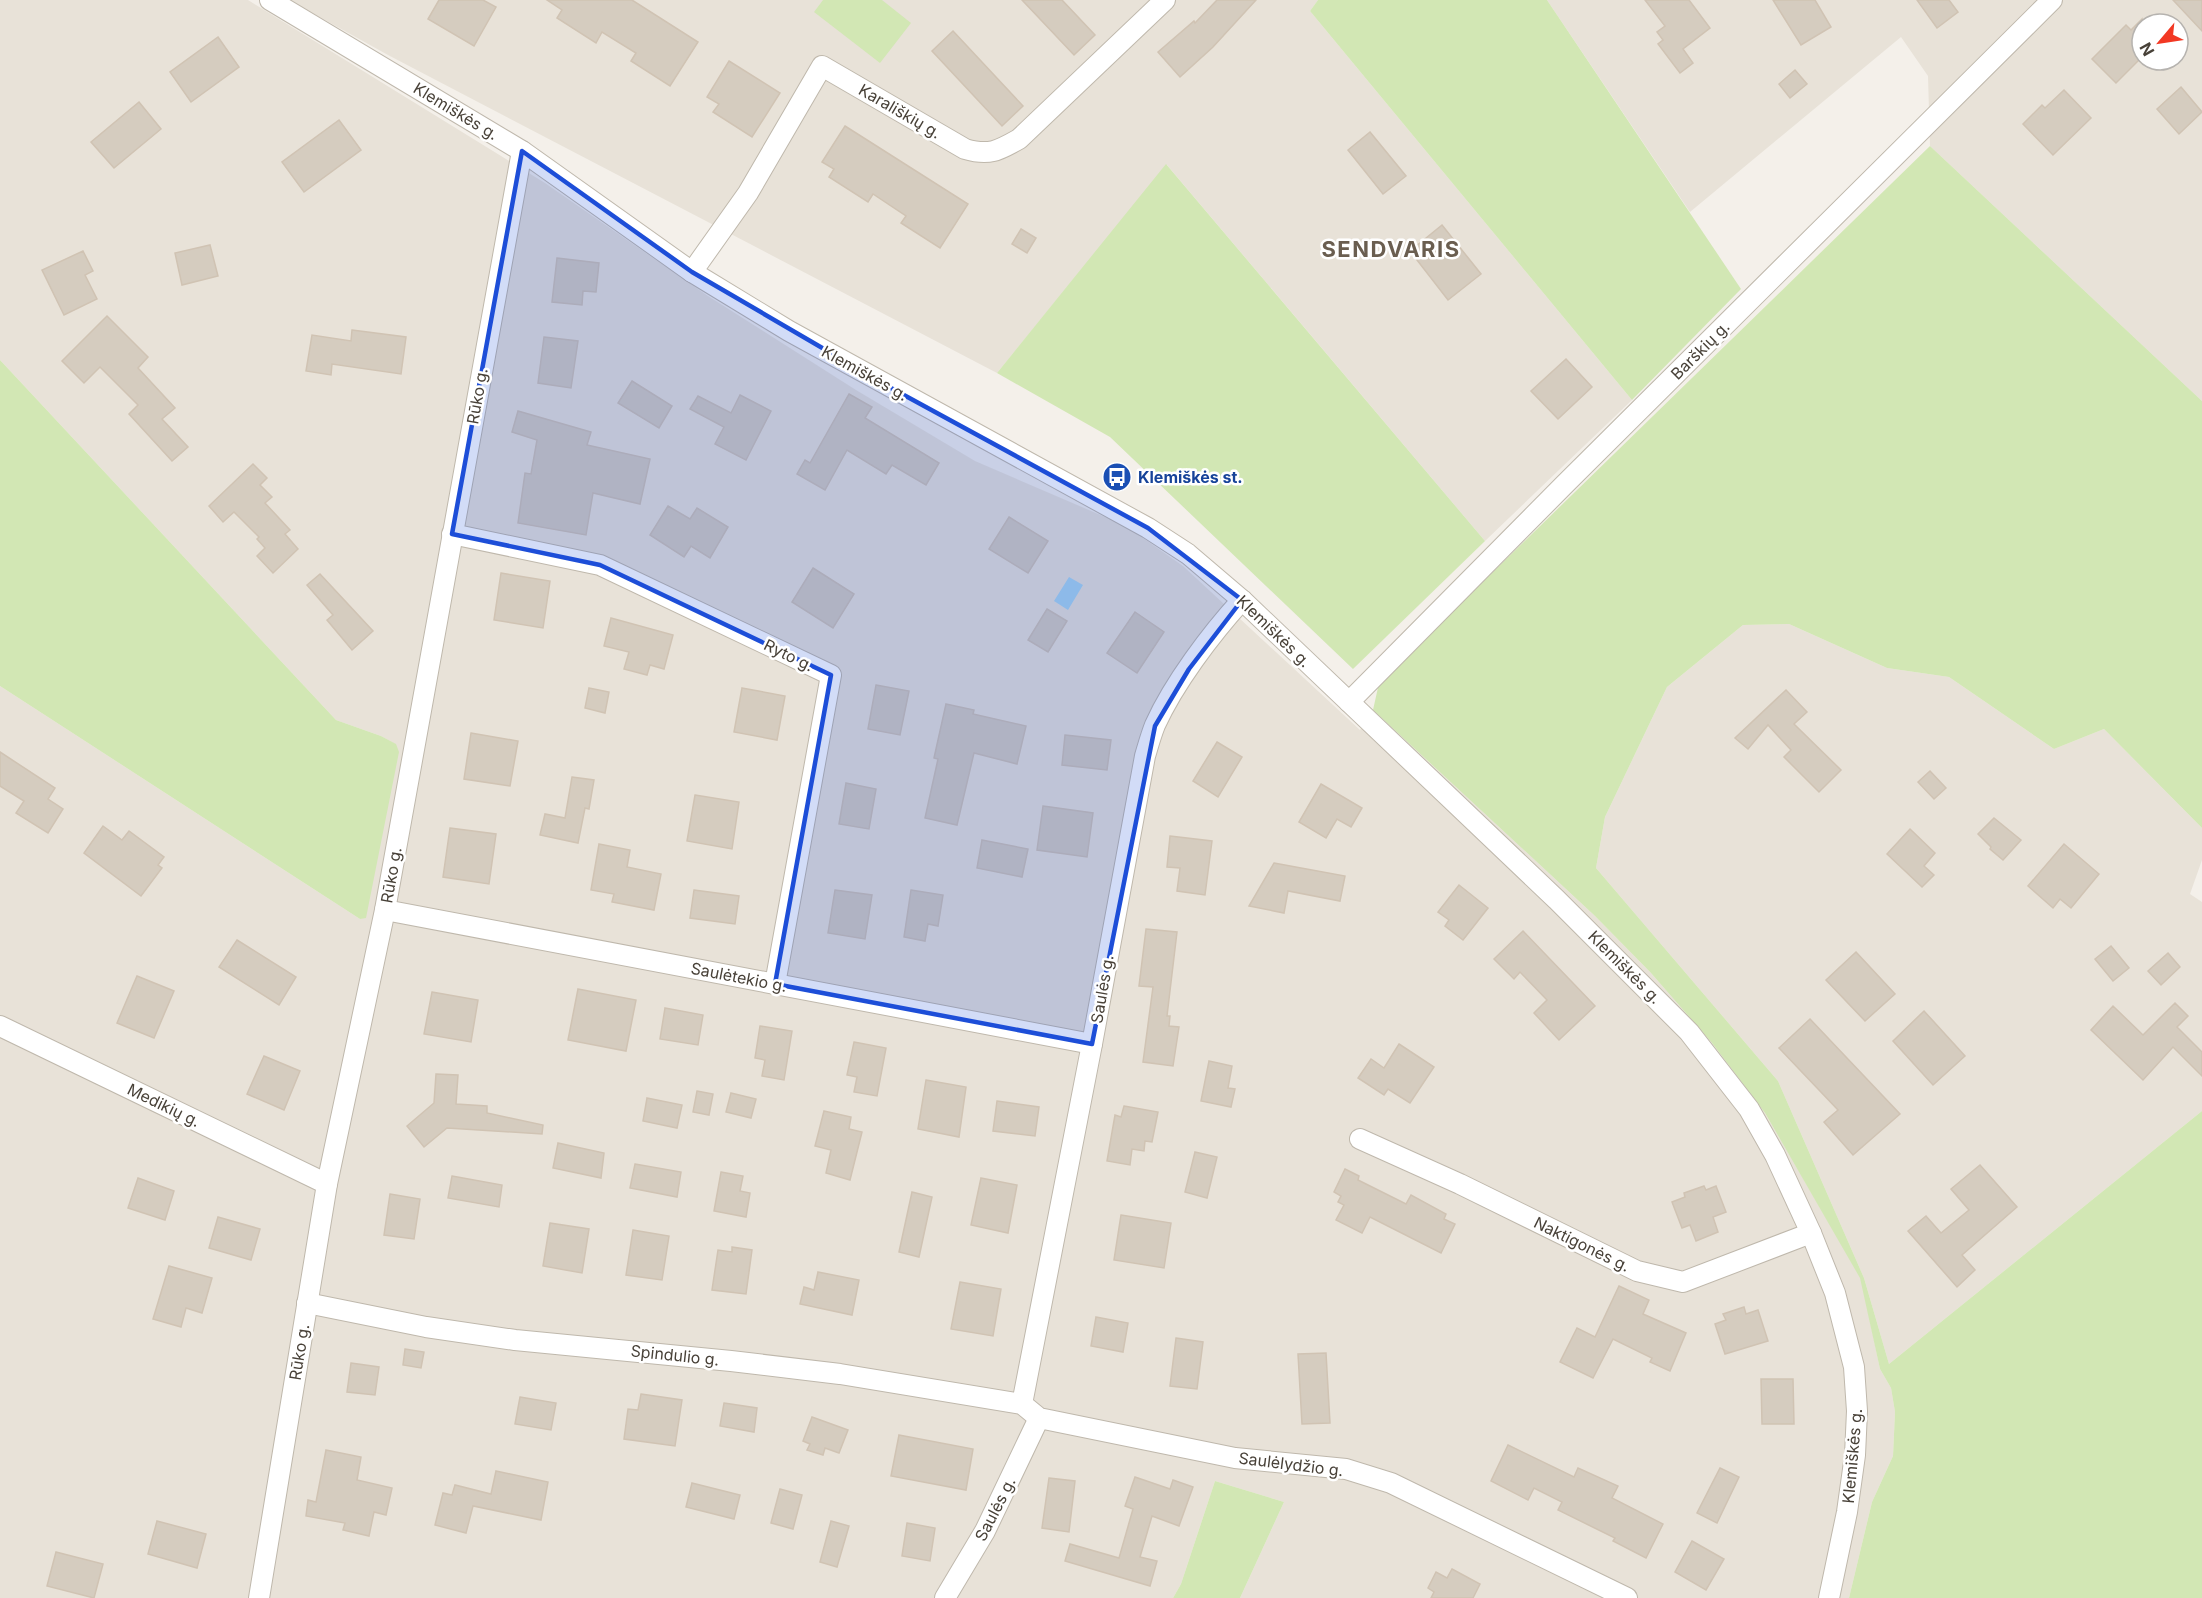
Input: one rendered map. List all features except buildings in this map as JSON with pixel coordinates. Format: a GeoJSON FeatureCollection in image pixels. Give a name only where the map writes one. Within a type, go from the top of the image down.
{"type":"FeatureCollection","features":[{"type":"Feature","properties":{"kind":"street","name":"Klemiškės g."},"geometry":{"type":"LineString","coordinates":[[270,0],[522,151],[692,272],[789,331],[1148,528],[1188,554],[1242,600],[1349,702],[1573,916],[1689,1032],[1749,1109],[1775,1155],[1811,1233],[1835,1293],[1852,1356],[1857,1411],[1855,1455],[1847,1512],[1829,1598]]}},
{"type":"Feature","properties":{"kind":"street","name":"Karališkių g."},"geometry":{"type":"LineString","coordinates":[[692,272],[748,193],[822,66],[965,149],[980,153],[993,152],[1019,139],[1165,0]]}},
{"type":"Feature","properties":{"kind":"street","name":"Barškių g."},"geometry":{"type":"LineString","coordinates":[[1349,702],[2052,0]]}},
{"type":"Feature","properties":{"kind":"street","name":"Rūko g."},"geometry":{"type":"LineString","coordinates":[[258,1598],[327,1184],[385,910],[522,151]]}},
{"type":"Feature","properties":{"kind":"street","name":"Ryto g."},"geometry":{"type":"LineString","coordinates":[[452,534],[600,565],[831,675],[775,984]]}},
{"type":"Feature","properties":{"kind":"street","name":"Saulės g."},"geometry":{"type":"LineString","coordinates":[[1022,1404],[1145,756],[1155,726],[1168,700],[1220,625],[1242,600]]}},
{"type":"Feature","properties":{"kind":"street","name":"Saulėtekio g."},"geometry":{"type":"LineString","coordinates":[[385,910],[1092,1044]]}},
{"type":"Feature","properties":{"kind":"street","name":"Medikių g."},"geometry":{"type":"LineString","coordinates":[[0,1026],[327,1184]]}},
{"type":"Feature","properties":{"kind":"street","name":"Naktigonės g."},"geometry":{"type":"LineString","coordinates":[[1360,1139],[1460,1184],[1637,1271],[1683,1282],[1811,1233]]}},
{"type":"Feature","properties":{"kind":"street","name":"Spindulio g."},"geometry":{"type":"LineString","coordinates":[[307,1303],[437,1329],[514,1340],[840,1374],[1022,1404]]}},
{"type":"Feature","properties":{"kind":"street"},"geometry":{"type":"LineString","coordinates":[[1022,1404],[1039,1418]]}},
{"type":"Feature","properties":{"kind":"street","name":"Saulės g."},"geometry":{"type":"LineString","coordinates":[[945,1598],[985,1531],[1039,1418]]}},
{"type":"Feature","properties":{"kind":"street","name":"Saulėlydžio g."},"geometry":{"type":"LineString","coordinates":[[1039,1418],[1235,1458],[1346,1469],[1391,1484],[1627,1598]]}},
{"type":"Feature","properties":{"kind":"highlighted area"},"geometry":{"type":"Polygon","coordinates":[[[522,151],[692,272],[891,388],[1148,528],[1242,600],[1189,669],[1155,726],[1092,1044],[775,984],[831,675],[600,565],[452,534],[522,151]]]}},
{"type":"Feature","properties":{"kind":"shaded area"},"geometry":{"type":"Polygon","coordinates":[[[0,0],[248,0],[545,183],[708,296],[856,390],[975,461],[1126,526],[1183,566],[1360,730],[1373,710],[1595,916],[1651,973],[1712,1043],[1765,1113],[1861,1278],[1880,1369],[1891,1388],[1895,1412],[1893,1456],[1872,1502],[1849,1598],[1240,1598],[1284,1502],[1215,1481],[1181,1584],[1173,1598],[0,1598],[0,686],[360,919],[395,744],[381,736],[336,720],[0,360],[0,0]]]}},
{"type":"Feature","properties":{"kind":"shaded area"},"geometry":{"type":"Polygon","coordinates":[[[289,0],[1318,0],[1310,11],[1632,400],[1485,541],[1167,165],[997,373],[388,55],[289,0]]]}},
{"type":"Feature","properties":{"kind":"shaded area"},"geometry":{"type":"Polygon","coordinates":[[[1547,0],[2202,0],[2202,401],[1930,146],[1928,76],[1901,37],[1690,212],[1547,0]]]}},
{"type":"Feature","properties":{"kind":"shaded area"},"geometry":{"type":"Polygon","coordinates":[[[1789,624],[1887,668],[1949,677],[2054,749],[2104,729],[2202,828],[2202,860],[2190,894],[2202,902],[2202,1111],[1889,1364],[1864,1278],[1778,1081],[1596,868],[1605,817],[1667,687],[1743,625],[1789,624]]]}},
{"type":"Feature","properties":{"kind":"green space"},"geometry":{"type":"Polygon","coordinates":[[[823,0],[882,0],[911,23],[880,63],[814,12],[823,0]]]}},
{"type":"Feature","properties":{"kind":"green space"},"geometry":{"type":"Polygon","coordinates":[[[1318,0],[1547,0],[1741,289],[1632,400],[1310,11],[1318,0]]]}},
{"type":"Feature","properties":{"kind":"green space"},"geometry":{"type":"Polygon","coordinates":[[[1930,146],[2202,401],[2202,828],[2104,729],[2054,749],[1949,677],[1887,668],[1789,624],[1743,625],[1667,687],[1605,817],[1596,868],[1778,1081],[1864,1278],[1889,1364],[2202,1111],[2202,1598],[1849,1598],[1872,1502],[1893,1456],[1895,1412],[1891,1388],[1880,1369],[1860,1278],[1765,1113],[1712,1043],[1651,973],[1595,916],[1373,710],[1379,683],[1930,146]]]}},
{"type":"Feature","properties":{"kind":"green space"},"geometry":{"type":"Polygon","coordinates":[[[1166,164],[1485,541],[1353,669],[1110,437],[997,373],[1166,164]]]}},
{"type":"Feature","properties":{"kind":"green space"},"geometry":{"type":"Polygon","coordinates":[[[0,360],[336,720],[381,736],[396,744],[399,752],[366,918],[360,919],[0,686],[0,360]]]}},
{"type":"Feature","properties":{"kind":"green space"},"geometry":{"type":"Polygon","coordinates":[[[1215,1481],[1284,1502],[1240,1598],[1173,1598],[1181,1584],[1215,1481]]]}},
{"type":"Feature","properties":{"kind":"water"},"geometry":{"type":"Polygon","coordinates":[[[1069,577],[1083,585],[1068,610],[1054,601],[1069,577]]]}},
{"type":"Feature","properties":{"kind":"place","name":"Klemiškės st."},"geometry":{"type":"Point","coordinates":[1117,477]}},
{"type":"Feature","properties":{"kind":"district","name":"SENDVARIS"},"geometry":{"type":"Point","coordinates":[1391,249]}}]}
